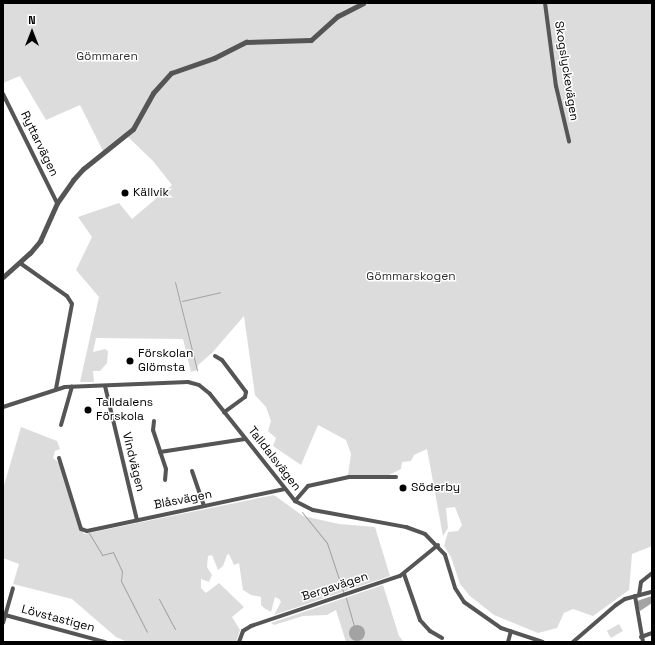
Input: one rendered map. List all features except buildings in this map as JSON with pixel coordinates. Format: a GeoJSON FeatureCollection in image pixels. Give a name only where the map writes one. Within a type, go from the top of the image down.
{"type":"FeatureCollection","features":[{"type":"Feature","properties":{"kind":"street"},"geometry":{"type":"LineString","coordinates":[[3,277],[20,263],[42,236],[56,203],[83,169],[133,128],[153,93],[171,73],[214,58],[246,42],[311,40],[343,12],[363,3]]}},
{"type":"Feature","properties":{"kind":"street","name":"Skogslyckevägen"},"geometry":{"type":"LineString","coordinates":[[545,3],[556,86],[569,141]]}},
{"type":"Feature","properties":{"kind":"street","name":"Ryttarvägen"},"geometry":{"type":"LineString","coordinates":[[3,94],[56,203]]}},
{"type":"Feature","properties":{"kind":"street"},"geometry":{"type":"LineString","coordinates":[[20,263],[66,296],[72,304],[56,389]]}},
{"type":"Feature","properties":{"kind":"street"},"geometry":{"type":"LineString","coordinates":[[214,356],[222,360],[246,392],[245,396],[224,412]]}},
{"type":"Feature","properties":{"kind":"street","name":"Talldalsvägen"},"geometry":{"type":"LineString","coordinates":[[3,407],[56,389],[72,387],[193,383],[203,387],[295,502],[313,510],[414,530],[424,534],[438,545],[445,555],[461,599],[484,618],[511,631],[543,642]]}},
{"type":"Feature","properties":{"kind":"street","name":"Vindvägen"},"geometry":{"type":"LineString","coordinates":[[105,386],[137,520]]}},
{"type":"Feature","properties":{"kind":"street"},"geometry":{"type":"LineString","coordinates":[[61,425],[72,387]]}},
{"type":"Feature","properties":{"kind":"street"},"geometry":{"type":"LineString","coordinates":[[154,421],[153,430],[166,470],[165,480]]}},
{"type":"Feature","properties":{"kind":"street"},"geometry":{"type":"LineString","coordinates":[[160,452],[245,439]]}},
{"type":"Feature","properties":{"kind":"street","name":"Blåsvägen"},"geometry":{"type":"LineString","coordinates":[[59,458],[81,529],[87,531],[284,490]]}},
{"type":"Feature","properties":{"kind":"street"},"geometry":{"type":"LineString","coordinates":[[192,471],[204,506]]}},
{"type":"Feature","properties":{"kind":"street"},"geometry":{"type":"LineString","coordinates":[[295,502],[308,486],[350,477],[396,477]]}},
{"type":"Feature","properties":{"kind":"street","name":"Bergavägen"},"geometry":{"type":"LineString","coordinates":[[239,642],[243,631],[251,626],[404,574],[438,545]]}},
{"type":"Feature","properties":{"kind":"street"},"geometry":{"type":"LineString","coordinates":[[643,642],[637,596],[641,582],[652,573]]}},
{"type":"Feature","properties":{"kind":"street"},"geometry":{"type":"LineString","coordinates":[[404,574],[420,620],[430,631],[442,638]]}},
{"type":"Feature","properties":{"kind":"street"},"geometry":{"type":"LineString","coordinates":[[3,623],[13,588]]}},
{"type":"Feature","properties":{"kind":"street"},"geometry":{"type":"LineString","coordinates":[[573,642],[583,635],[611,608],[637,596],[652,592]]}},
{"type":"Feature","properties":{"kind":"street","name":"Lövstastigen"},"geometry":{"type":"LineString","coordinates":[[5,615],[106,642]]}},
{"type":"Feature","properties":{"kind":"street"},"geometry":{"type":"LineString","coordinates":[[508,642],[511,631]]}},
{"type":"Feature","properties":{"kind":"street"},"geometry":{"type":"LineString","coordinates":[[642,637],[652,633]]}},
{"type":"Feature","properties":{"kind":"green space","name":"Gömmarskogen"},"geometry":{"type":"Polygon","coordinates":[[[3,3],[652,3],[652,546],[632,554],[629,590],[593,616],[573,609],[564,613],[557,628],[538,633],[494,615],[470,596],[460,584],[451,557],[444,546],[448,532],[458,531],[462,525],[455,507],[446,508],[448,528],[443,536],[427,449],[414,455],[411,461],[402,462],[401,469],[389,475],[348,475],[351,454],[346,440],[318,425],[301,465],[273,446],[276,438],[268,431],[271,421],[266,407],[255,395],[244,316],[212,353],[198,365],[197,370],[191,372],[183,339],[96,338],[93,352],[105,349],[108,351],[107,363],[100,371],[93,371],[94,382],[80,382],[99,297],[76,270],[92,237],[78,217],[119,203],[132,219],[172,185],[153,161],[126,135],[104,153],[80,105],[46,120],[20,76],[3,83],[3,3]]]}},
{"type":"Feature","properties":{"kind":"green space"},"geometry":{"type":"Polygon","coordinates":[[[21,427],[57,441],[60,449],[55,451],[53,458],[59,463],[84,534],[274,495],[303,516],[339,524],[375,527],[390,576],[274,615],[281,602],[279,599],[275,597],[271,612],[261,605],[261,597],[251,595],[243,590],[239,563],[234,565],[229,554],[227,555],[223,566],[218,570],[212,555],[208,556],[207,567],[212,575],[209,582],[201,579],[201,588],[206,593],[219,583],[244,607],[232,617],[240,630],[236,642],[127,642],[116,637],[72,599],[13,584],[19,564],[3,558],[3,489],[21,427]]]}},
{"type":"Feature","properties":{"kind":"green space"},"geometry":{"type":"Polygon","coordinates":[[[383,585],[399,636],[404,642],[346,642],[336,610],[327,615],[303,616],[274,625],[271,623],[383,585]]]}},
{"type":"Feature","properties":{"kind":"green space"},"geometry":{"type":"Polygon","coordinates":[[[619,624],[623,631],[611,638],[607,631],[619,624]]]}},
{"type":"Feature","properties":{"kind":"shaded area"},"geometry":{"type":"Polygon","coordinates":[[[652,596],[652,603],[640,611],[637,601],[652,596]]]}},
{"type":"Feature","properties":{"kind":"shaded area"},"geometry":{"type":"Polygon","coordinates":[[[354,625],[360,625],[365,630],[363,639],[360,641],[354,641],[349,636],[349,630],[354,625]]]}},
{"type":"Feature","properties":{"kind":"waterway"},"geometry":{"type":"LineString","coordinates":[[175,282],[197,370]]}},
{"type":"Feature","properties":{"kind":"waterway"},"geometry":{"type":"LineString","coordinates":[[182,301],[220,292]]}},
{"type":"Feature","properties":{"kind":"waterway"},"geometry":{"type":"LineString","coordinates":[[302,512],[327,543],[344,594]]}},
{"type":"Feature","properties":{"kind":"waterway"},"geometry":{"type":"LineString","coordinates":[[89,533],[102,555],[113,552],[122,571],[121,581],[147,632]]}},
{"type":"Feature","properties":{"kind":"waterway"},"geometry":{"type":"LineString","coordinates":[[346,598],[354,626]]}},
{"type":"Feature","properties":{"kind":"waterway"},"geometry":{"type":"LineString","coordinates":[[159,599],[175,629]]}},
{"type":"Feature","properties":{"kind":"place","name":"Källvik"},"geometry":{"type":"Point","coordinates":[125,193]}},
{"type":"Feature","properties":{"kind":"place","name":"Förskolan Glömsta"},"geometry":{"type":"Point","coordinates":[130,361]}},
{"type":"Feature","properties":{"kind":"place","name":"Talldalens Förskola"},"geometry":{"type":"Point","coordinates":[88,410]}},
{"type":"Feature","properties":{"kind":"place","name":"Söderby"},"geometry":{"type":"Point","coordinates":[403,488]}},
{"type":"Feature","properties":{"kind":"park label","name":"Gömmaren"},"geometry":{"type":"Point","coordinates":[107,57]}}]}
